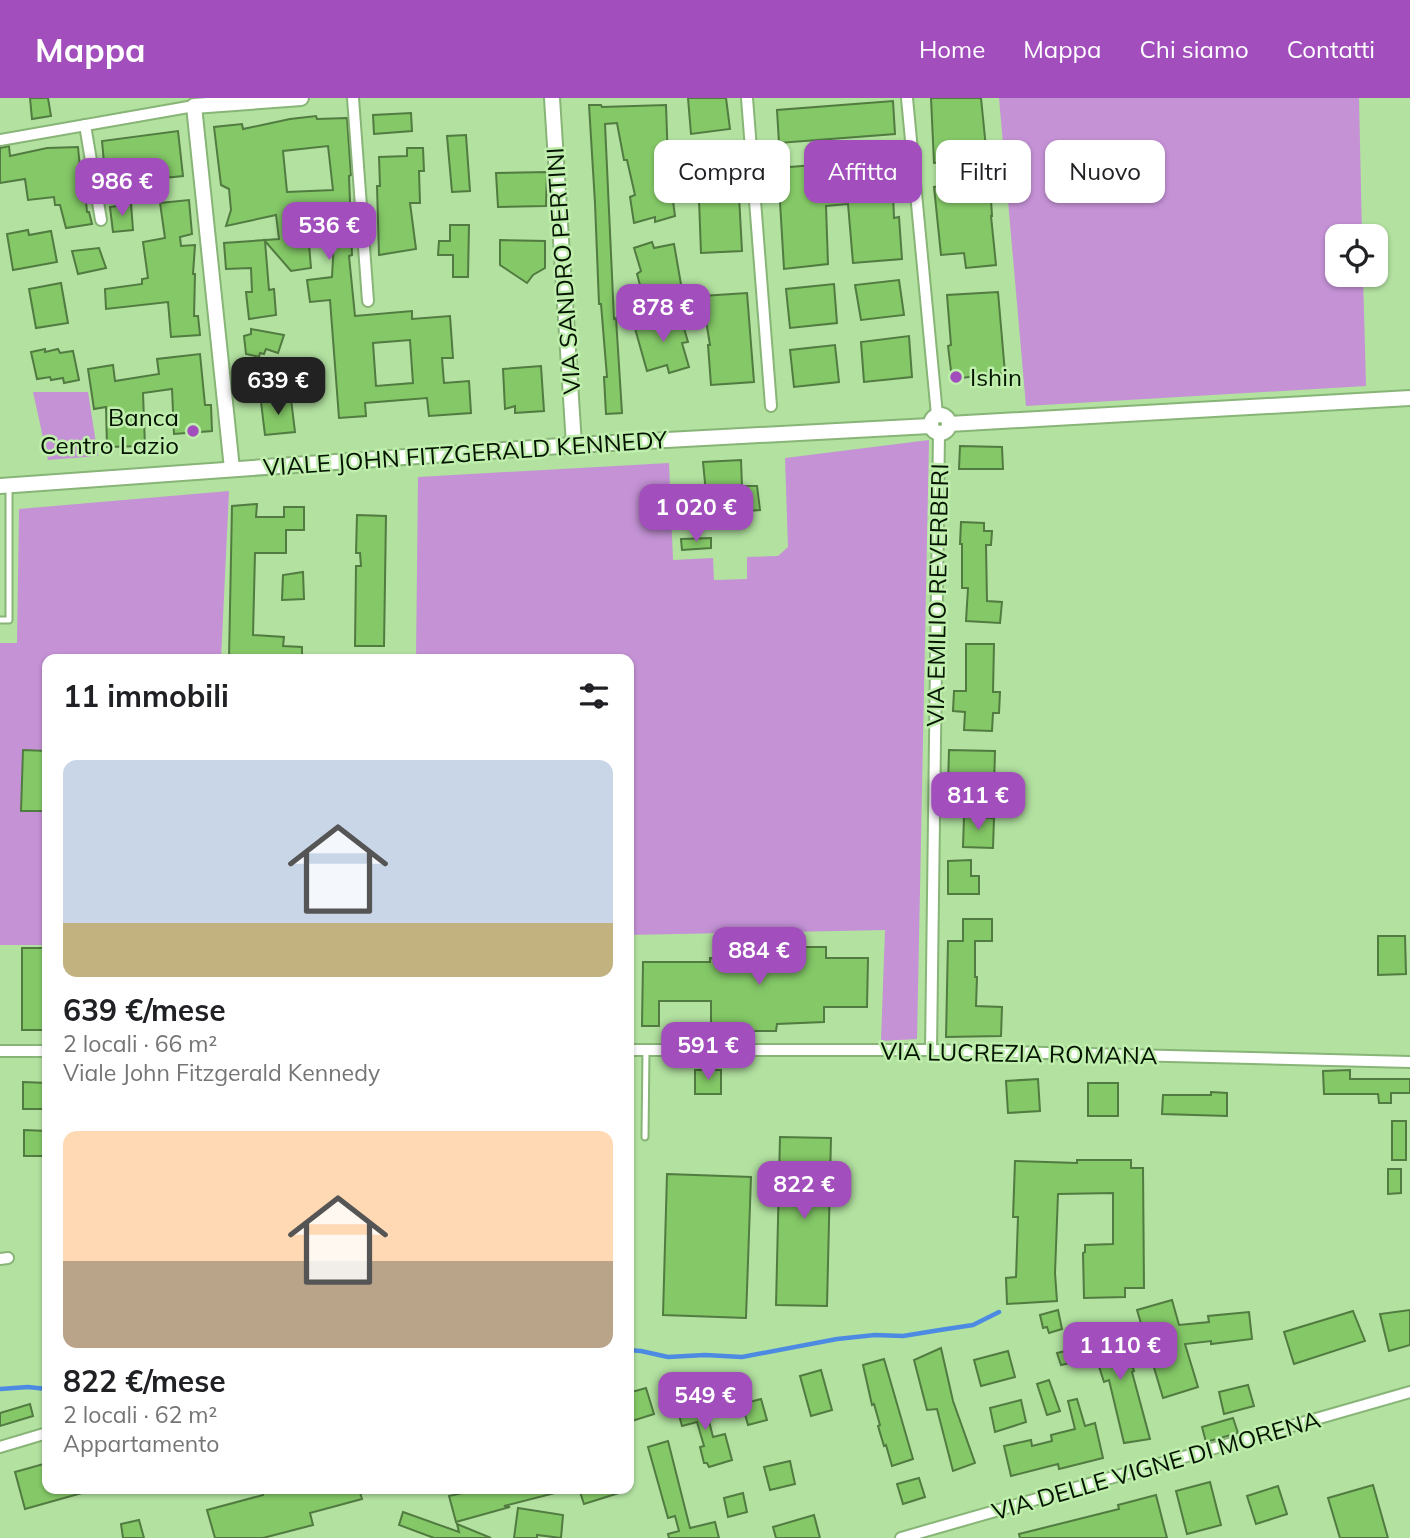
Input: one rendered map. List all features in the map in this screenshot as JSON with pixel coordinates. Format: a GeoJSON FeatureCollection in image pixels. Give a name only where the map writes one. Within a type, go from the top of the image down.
{"type":"FeatureCollection","features":[{"type":"Feature","properties":{"kind":"street"},"geometry":{"type":"LineString","coordinates":[[0,140],[194,106],[301,98]]}},
{"type":"Feature","properties":{"kind":"street"},"geometry":{"type":"LineString","coordinates":[[353,98],[368,300]]}},
{"type":"Feature","properties":{"kind":"street","name":"VIA SANDRO PERTINI"},"geometry":{"type":"LineString","coordinates":[[552,98],[574,445]]}},
{"type":"Feature","properties":{"kind":"street"},"geometry":{"type":"LineString","coordinates":[[747,98],[771,406]]}},
{"type":"Feature","properties":{"kind":"street","name":"VIA EMILIO REVERBERI"},"geometry":{"type":"LineString","coordinates":[[907,98],[939,424],[931,1050]]}},
{"type":"Feature","properties":{"kind":"street"},"geometry":{"type":"LineString","coordinates":[[194,106],[232,469]]}},
{"type":"Feature","properties":{"kind":"street"},"geometry":{"type":"LineString","coordinates":[[85,125],[101,220]]}},
{"type":"Feature","properties":{"kind":"street","name":"VIALE JOHN FITZGERALD KENNEDY"},"geometry":{"type":"LineString","coordinates":[[5,486],[574,445],[1410,398]]}},
{"type":"Feature","properties":{"kind":"street","name":"VIA LUCREZIA ROMANA"},"geometry":{"type":"LineString","coordinates":[[634,1050],[931,1050],[1410,1062]]}},
{"type":"Feature","properties":{"kind":"street"},"geometry":{"type":"LineString","coordinates":[[0,1051],[42,1051]]}},
{"type":"Feature","properties":{"kind":"street","name":"VIA DELLE VIGNE DI MORENA"},"geometry":{"type":"LineString","coordinates":[[901,1538],[1410,1392]]}},
{"type":"Feature","properties":{"kind":"street"},"geometry":{"type":"LineString","coordinates":[[0,1447],[42,1434]]}},
{"type":"Feature","properties":{"kind":"lane"},"geometry":{"type":"LineString","coordinates":[[0,620],[9,620],[10,544],[5,486]]}},
{"type":"Feature","properties":{"kind":"lane"},"geometry":{"type":"LineString","coordinates":[[0,544],[10,544]]}},
{"type":"Feature","properties":{"kind":"lane"},"geometry":{"type":"LineString","coordinates":[[645,1137],[646,1050]]}},
{"type":"Feature","properties":{"kind":"shaded area"},"geometry":{"type":"Polygon","coordinates":[[[999,98],[1359,98],[1362,224],[1325,224],[1325,287],[1363,287],[1366,386],[1026,406],[1008,203],[1031,203],[1031,140],[1003,140],[999,98]]]}},
{"type":"Feature","properties":{"kind":"shaded area"},"geometry":{"type":"Polygon","coordinates":[[[33,392],[88,392],[98,456],[48,460],[33,392]]]}},
{"type":"Feature","properties":{"kind":"shaded area"},"geometry":{"type":"Polygon","coordinates":[[[929,440],[917,1039],[881,1041],[885,930],[634,935],[634,654],[416,654],[418,477],[669,463],[673,560],[713,558],[714,580],[747,579],[747,557],[778,556],[788,547],[785,458],[929,440]]]}},
{"type":"Feature","properties":{"kind":"shaded area"},"geometry":{"type":"Polygon","coordinates":[[[229,491],[221,654],[42,654],[42,945],[0,945],[0,643],[17,643],[19,509],[229,491]]]}},
{"type":"Feature","properties":{"kind":"building"},"geometry":{"type":"Polygon","coordinates":[[[30,98],[48,98],[51,116],[32,119],[30,98]]]}},
{"type":"Feature","properties":{"kind":"building"},"geometry":{"type":"Polygon","coordinates":[[[688,98],[726,98],[730,129],[691,134],[688,98]]]}},
{"type":"Feature","properties":{"kind":"building"},"geometry":{"type":"Polygon","coordinates":[[[931,98],[981,98],[985,140],[936,140],[934,163],[931,98]]]}},
{"type":"Feature","properties":{"kind":"building"},"geometry":{"type":"Polygon","coordinates":[[[893,101],[895,134],[790,142],[790,140],[779,140],[777,110],[893,101]]]}},
{"type":"Feature","properties":{"kind":"building"},"geometry":{"type":"Polygon","coordinates":[[[589,105],[666,105],[667,140],[654,140],[654,203],[673,203],[675,216],[655,222],[655,217],[634,223],[630,197],[635,195],[627,160],[624,160],[617,123],[605,124],[614,319],[616,318],[622,413],[606,414],[604,377],[607,377],[599,304],[589,105]]]}},
{"type":"Feature","properties":{"kind":"building"},"geometry":{"type":"Polygon","coordinates":[[[411,113],[412,131],[374,134],[373,115],[411,113]]]}},
{"type":"Feature","properties":{"kind":"building"},"geometry":{"type":"Polygon","coordinates":[[[316,116],[317,119],[347,118],[351,175],[352,255],[349,256],[355,316],[412,311],[412,319],[450,316],[453,358],[442,358],[444,383],[469,381],[471,413],[429,416],[427,398],[365,403],[366,416],[339,418],[330,300],[310,302],[307,280],[332,277],[335,219],[307,221],[311,268],[291,271],[265,241],[269,290],[274,289],[276,315],[249,319],[246,292],[252,292],[251,268],[226,269],[224,243],[279,239],[276,215],[226,226],[231,210],[229,189],[221,185],[214,127],[242,124],[243,129],[316,116]],[[328,146],[283,151],[287,192],[333,190],[328,146]],[[410,340],[373,343],[376,386],[413,383],[410,340]]]}},
{"type":"Feature","properties":{"kind":"building"},"geometry":{"type":"Polygon","coordinates":[[[178,131],[183,176],[154,179],[153,176],[106,184],[102,141],[178,131]]]}},
{"type":"Feature","properties":{"kind":"building"},"geometry":{"type":"Polygon","coordinates":[[[466,135],[470,191],[452,192],[447,136],[466,135]]]}},
{"type":"Feature","properties":{"kind":"building"},"geometry":{"type":"Polygon","coordinates":[[[9,146],[10,156],[47,148],[78,147],[87,212],[92,224],[66,228],[60,205],[55,205],[54,197],[28,200],[25,179],[0,183],[0,148],[9,146]]]}},
{"type":"Feature","properties":{"kind":"building"},"geometry":{"type":"Polygon","coordinates":[[[407,148],[423,148],[424,171],[419,171],[420,203],[410,203],[416,249],[379,255],[379,157],[407,156],[407,148]]]}},
{"type":"Feature","properties":{"kind":"building"},"geometry":{"type":"Polygon","coordinates":[[[804,166],[804,203],[893,203],[894,218],[899,217],[902,259],[853,263],[848,204],[826,206],[828,264],[784,269],[780,203],[790,203],[790,167],[804,166]]]}},
{"type":"Feature","properties":{"kind":"building"},"geometry":{"type":"Polygon","coordinates":[[[547,172],[546,206],[498,207],[496,173],[547,172]]]}},
{"type":"Feature","properties":{"kind":"building"},"geometry":{"type":"Polygon","coordinates":[[[934,187],[936,203],[991,203],[996,265],[966,268],[964,253],[941,255],[934,187]]]}},
{"type":"Feature","properties":{"kind":"building"},"geometry":{"type":"Polygon","coordinates":[[[189,200],[192,234],[180,237],[181,246],[195,245],[194,316],[198,316],[200,335],[171,337],[168,302],[106,309],[105,289],[142,284],[142,279],[148,278],[143,242],[165,238],[160,203],[189,200]]]}},
{"type":"Feature","properties":{"kind":"building"},"geometry":{"type":"Polygon","coordinates":[[[699,203],[739,203],[742,251],[701,253],[699,203]]]}},
{"type":"Feature","properties":{"kind":"building"},"geometry":{"type":"Polygon","coordinates":[[[131,204],[133,230],[113,232],[110,207],[131,204]]]}},
{"type":"Feature","properties":{"kind":"building"},"geometry":{"type":"Polygon","coordinates":[[[450,225],[469,225],[468,277],[453,277],[453,255],[438,255],[439,241],[450,241],[450,225]]]}},
{"type":"Feature","properties":{"kind":"building"},"geometry":{"type":"Polygon","coordinates":[[[28,230],[29,235],[51,231],[57,262],[13,270],[7,234],[28,230]]]}},
{"type":"Feature","properties":{"kind":"building"},"geometry":{"type":"Polygon","coordinates":[[[500,240],[545,241],[545,268],[533,275],[527,283],[500,265],[500,240]]]}},
{"type":"Feature","properties":{"kind":"building"},"geometry":{"type":"Polygon","coordinates":[[[652,242],[654,248],[674,244],[682,290],[663,298],[660,291],[643,296],[637,274],[641,271],[634,248],[652,242]]]}},
{"type":"Feature","properties":{"kind":"building"},"geometry":{"type":"Polygon","coordinates":[[[99,248],[106,268],[78,274],[72,251],[99,248]]]}},
{"type":"Feature","properties":{"kind":"building"},"geometry":{"type":"Polygon","coordinates":[[[899,280],[904,315],[861,320],[855,285],[899,280]]]}},
{"type":"Feature","properties":{"kind":"building"},"geometry":{"type":"Polygon","coordinates":[[[61,283],[68,323],[36,328],[29,289],[61,283]]]}},
{"type":"Feature","properties":{"kind":"building"},"geometry":{"type":"Polygon","coordinates":[[[834,284],[837,323],[790,328],[786,289],[834,284]]]}},
{"type":"Feature","properties":{"kind":"building"},"geometry":{"type":"Polygon","coordinates":[[[998,292],[1005,373],[952,379],[947,295],[998,292]]]}},
{"type":"Feature","properties":{"kind":"building"},"geometry":{"type":"Polygon","coordinates":[[[747,293],[754,382],[711,385],[710,345],[702,296],[747,293]]]}},
{"type":"Feature","properties":{"kind":"building"},"geometry":{"type":"Polygon","coordinates":[[[659,318],[660,323],[681,318],[688,342],[682,343],[689,367],[669,373],[667,365],[647,371],[634,325],[659,318]]]}},
{"type":"Feature","properties":{"kind":"building"},"geometry":{"type":"Polygon","coordinates":[[[251,329],[284,335],[278,353],[266,349],[259,357],[246,354],[244,336],[251,334],[251,329]]]}},
{"type":"Feature","properties":{"kind":"building"},"geometry":{"type":"Polygon","coordinates":[[[909,336],[912,377],[864,382],[861,342],[909,336]]]}},
{"type":"Feature","properties":{"kind":"building"},"geometry":{"type":"Polygon","coordinates":[[[835,345],[839,382],[794,387],[790,350],[835,345]]]}},
{"type":"Feature","properties":{"kind":"building"},"geometry":{"type":"Polygon","coordinates":[[[45,349],[45,352],[58,349],[60,353],[73,351],[79,380],[64,383],[63,378],[37,379],[31,352],[45,349]]]}},
{"type":"Feature","properties":{"kind":"building"},"geometry":{"type":"Polygon","coordinates":[[[200,354],[205,405],[211,405],[212,431],[174,434],[172,389],[143,393],[145,446],[107,447],[106,407],[94,409],[88,369],[113,365],[115,381],[159,374],[157,359],[200,354]]]}},
{"type":"Feature","properties":{"kind":"building"},"geometry":{"type":"Polygon","coordinates":[[[541,366],[544,411],[515,413],[515,406],[505,409],[503,369],[541,366]]]}},
{"type":"Feature","properties":{"kind":"building"},"geometry":{"type":"Polygon","coordinates":[[[291,399],[295,432],[265,435],[261,402],[291,399]]]}},
{"type":"Feature","properties":{"kind":"building"},"geometry":{"type":"Polygon","coordinates":[[[960,446],[1002,447],[1003,469],[959,469],[960,446]]]}},
{"type":"Feature","properties":{"kind":"building"},"geometry":{"type":"Polygon","coordinates":[[[741,460],[742,486],[757,486],[760,510],[708,514],[703,462],[741,460]]]}},
{"type":"Feature","properties":{"kind":"building"},"geometry":{"type":"Polygon","coordinates":[[[257,504],[256,517],[284,517],[284,507],[304,507],[304,530],[286,530],[286,553],[255,553],[253,635],[284,637],[283,646],[302,647],[302,654],[229,654],[232,506],[257,504]]]}},
{"type":"Feature","properties":{"kind":"building"},"geometry":{"type":"Polygon","coordinates":[[[357,515],[386,516],[384,646],[355,646],[356,566],[361,566],[360,553],[356,553],[357,515]]]}},
{"type":"Feature","properties":{"kind":"building"},"geometry":{"type":"Polygon","coordinates":[[[961,522],[984,523],[984,531],[992,531],[991,545],[986,545],[987,601],[1002,602],[1000,623],[966,621],[968,588],[962,588],[961,522]]]}},
{"type":"Feature","properties":{"kind":"building"},"geometry":{"type":"Polygon","coordinates":[[[711,538],[711,548],[682,550],[681,539],[711,538]]]}},
{"type":"Feature","properties":{"kind":"building"},"geometry":{"type":"Polygon","coordinates":[[[303,572],[304,599],[282,600],[283,575],[303,572]]]}},
{"type":"Feature","properties":{"kind":"building"},"geometry":{"type":"Polygon","coordinates":[[[966,644],[994,644],[993,692],[1000,692],[999,713],[993,713],[992,731],[964,730],[965,712],[953,711],[954,691],[966,691],[966,644]]]}},
{"type":"Feature","properties":{"kind":"building"},"geometry":{"type":"Polygon","coordinates":[[[23,750],[42,751],[42,811],[21,811],[23,750]]]}},
{"type":"Feature","properties":{"kind":"building"},"geometry":{"type":"Polygon","coordinates":[[[949,750],[995,751],[994,787],[948,786],[949,750]]]}},
{"type":"Feature","properties":{"kind":"building"},"geometry":{"type":"Polygon","coordinates":[[[964,817],[994,818],[993,848],[963,847],[964,817]]]}},
{"type":"Feature","properties":{"kind":"building"},"geometry":{"type":"Polygon","coordinates":[[[971,860],[971,876],[979,876],[979,894],[948,894],[948,861],[971,860]]]}},
{"type":"Feature","properties":{"kind":"building"},"geometry":{"type":"Polygon","coordinates":[[[963,919],[992,919],[992,941],[975,941],[976,1006],[1002,1007],[1001,1036],[946,1037],[948,941],[963,941],[963,919]]]}},
{"type":"Feature","properties":{"kind":"building"},"geometry":{"type":"Polygon","coordinates":[[[1378,936],[1405,936],[1406,974],[1378,975],[1378,936]]]}},
{"type":"Feature","properties":{"kind":"building"},"geometry":{"type":"Polygon","coordinates":[[[740,947],[826,947],[826,958],[868,958],[867,1007],[824,1007],[824,1022],[777,1024],[776,1031],[739,1031],[739,1027],[711,1026],[711,1001],[659,1001],[659,1026],[642,1026],[643,962],[739,959],[740,947]]]}},
{"type":"Feature","properties":{"kind":"building"},"geometry":{"type":"Polygon","coordinates":[[[22,948],[42,948],[42,1030],[22,1030],[22,948]]]}},
{"type":"Feature","properties":{"kind":"building"},"geometry":{"type":"Polygon","coordinates":[[[695,1070],[721,1070],[721,1094],[695,1094],[695,1070]]]}},
{"type":"Feature","properties":{"kind":"building"},"geometry":{"type":"Polygon","coordinates":[[[1350,1070],[1350,1079],[1410,1079],[1410,1093],[1391,1093],[1391,1103],[1379,1103],[1378,1094],[1324,1094],[1323,1071],[1350,1070]]]}},
{"type":"Feature","properties":{"kind":"building"},"geometry":{"type":"Polygon","coordinates":[[[1038,1079],[1040,1111],[1008,1113],[1006,1081],[1038,1079]]]}},
{"type":"Feature","properties":{"kind":"building"},"geometry":{"type":"Polygon","coordinates":[[[23,1082],[42,1083],[42,1109],[23,1109],[23,1082]]]}},
{"type":"Feature","properties":{"kind":"building"},"geometry":{"type":"Polygon","coordinates":[[[1088,1083],[1118,1083],[1118,1116],[1088,1116],[1088,1083]]]}},
{"type":"Feature","properties":{"kind":"building"},"geometry":{"type":"Polygon","coordinates":[[[1211,1092],[1227,1093],[1227,1116],[1162,1114],[1163,1095],[1211,1095],[1211,1092]]]}},
{"type":"Feature","properties":{"kind":"building"},"geometry":{"type":"Polygon","coordinates":[[[1392,1121],[1406,1121],[1406,1160],[1392,1160],[1392,1121]]]}},
{"type":"Feature","properties":{"kind":"building"},"geometry":{"type":"Polygon","coordinates":[[[24,1130],[42,1131],[42,1156],[24,1156],[24,1130]]]}},
{"type":"Feature","properties":{"kind":"building"},"geometry":{"type":"Polygon","coordinates":[[[780,1137],[831,1138],[827,1306],[776,1305],[780,1137]]]}},
{"type":"Feature","properties":{"kind":"building"},"geometry":{"type":"Polygon","coordinates":[[[1077,1160],[1131,1160],[1131,1168],[1143,1168],[1144,1288],[1125,1288],[1125,1297],[1084,1298],[1085,1245],[1113,1244],[1113,1193],[1058,1194],[1055,1273],[1057,1301],[1007,1304],[1006,1278],[1016,1277],[1018,1217],[1013,1217],[1015,1161],[1077,1163],[1077,1160]]]}},
{"type":"Feature","properties":{"kind":"building"},"geometry":{"type":"Polygon","coordinates":[[[1388,1169],[1401,1169],[1401,1193],[1388,1194],[1388,1169]]]}},
{"type":"Feature","properties":{"kind":"building"},"geometry":{"type":"Polygon","coordinates":[[[667,1174],[751,1177],[746,1318],[663,1315],[667,1174]]]}},
{"type":"Feature","properties":{"kind":"building"},"geometry":{"type":"Polygon","coordinates":[[[1172,1300],[1179,1325],[1209,1322],[1208,1316],[1249,1312],[1252,1339],[1185,1344],[1198,1387],[1163,1398],[1137,1310],[1172,1300]]]}},
{"type":"Feature","properties":{"kind":"building"},"geometry":{"type":"Polygon","coordinates":[[[1058,1310],[1062,1329],[1049,1333],[1047,1327],[1043,1328],[1040,1315],[1058,1310]]]}},
{"type":"Feature","properties":{"kind":"building"},"geometry":{"type":"Polygon","coordinates":[[[1410,1310],[1410,1345],[1389,1351],[1380,1314],[1410,1310]]]}},
{"type":"Feature","properties":{"kind":"building"},"geometry":{"type":"Polygon","coordinates":[[[1353,1311],[1365,1341],[1294,1364],[1284,1332],[1353,1311]]]}},
{"type":"Feature","properties":{"kind":"building"},"geometry":{"type":"Polygon","coordinates":[[[1118,1326],[1134,1371],[1132,1372],[1150,1439],[1124,1443],[1109,1380],[1104,1382],[1088,1333],[1118,1326]]]}},
{"type":"Feature","properties":{"kind":"building"},"geometry":{"type":"Polygon","coordinates":[[[941,1348],[953,1401],[975,1463],[953,1471],[937,1409],[927,1410],[914,1360],[941,1348]]]}},
{"type":"Feature","properties":{"kind":"building"},"geometry":{"type":"Polygon","coordinates":[[[1070,1350],[1074,1362],[1061,1365],[1057,1353],[1070,1350]]]}},
{"type":"Feature","properties":{"kind":"building"},"geometry":{"type":"Polygon","coordinates":[[[1008,1351],[1015,1377],[981,1386],[974,1360],[1008,1351]]]}},
{"type":"Feature","properties":{"kind":"building"},"geometry":{"type":"Polygon","coordinates":[[[884,1359],[913,1459],[892,1466],[878,1426],[880,1425],[874,1404],[872,1405],[863,1365],[884,1359]]]}},
{"type":"Feature","properties":{"kind":"building"},"geometry":{"type":"Polygon","coordinates":[[[821,1370],[832,1410],[811,1416],[800,1376],[821,1370]]]}},
{"type":"Feature","properties":{"kind":"building"},"geometry":{"type":"Polygon","coordinates":[[[1049,1380],[1060,1411],[1047,1415],[1037,1384],[1049,1380]]]}},
{"type":"Feature","properties":{"kind":"building"},"geometry":{"type":"Polygon","coordinates":[[[1248,1385],[1254,1406],[1224,1414],[1219,1392],[1248,1385]]]}},
{"type":"Feature","properties":{"kind":"building"},"geometry":{"type":"Polygon","coordinates":[[[646,1388],[654,1414],[634,1420],[634,1391],[646,1388]]]}},
{"type":"Feature","properties":{"kind":"building"},"geometry":{"type":"Polygon","coordinates":[[[703,1397],[713,1437],[725,1434],[732,1460],[709,1467],[704,1463],[700,1447],[704,1446],[697,1422],[682,1426],[676,1404],[703,1397]]]}},
{"type":"Feature","properties":{"kind":"building"},"geometry":{"type":"Polygon","coordinates":[[[761,1399],[767,1420],[748,1425],[742,1404],[761,1399]]]}},
{"type":"Feature","properties":{"kind":"building"},"geometry":{"type":"Polygon","coordinates":[[[1077,1399],[1085,1426],[1095,1423],[1103,1458],[1059,1469],[1058,1464],[1011,1476],[1004,1446],[1031,1440],[1032,1446],[1052,1441],[1051,1435],[1075,1429],[1068,1401],[1077,1399]]]}},
{"type":"Feature","properties":{"kind":"building"},"geometry":{"type":"Polygon","coordinates":[[[1021,1400],[1026,1422],[995,1432],[990,1408],[1021,1400]]]}},
{"type":"Feature","properties":{"kind":"building"},"geometry":{"type":"Polygon","coordinates":[[[30,1404],[33,1416],[0,1426],[0,1413],[30,1404]]]}},
{"type":"Feature","properties":{"kind":"building"},"geometry":{"type":"Polygon","coordinates":[[[1233,1418],[1238,1433],[1206,1442],[1202,1427],[1233,1418]]]}},
{"type":"Feature","properties":{"kind":"building"},"geometry":{"type":"Polygon","coordinates":[[[668,1441],[690,1528],[715,1522],[719,1538],[669,1538],[668,1534],[679,1531],[675,1516],[668,1518],[648,1447],[668,1441]]]}},
{"type":"Feature","properties":{"kind":"building"},"geometry":{"type":"Polygon","coordinates":[[[790,1461],[795,1484],[770,1490],[764,1467],[790,1461]]]}},
{"type":"Feature","properties":{"kind":"building"},"geometry":{"type":"Polygon","coordinates":[[[42,1464],[42,1494],[78,1494],[25,1509],[15,1472],[42,1464]]]}},
{"type":"Feature","properties":{"kind":"building"},"geometry":{"type":"Polygon","coordinates":[[[919,1478],[925,1497],[903,1504],[897,1484],[919,1478]]]}},
{"type":"Feature","properties":{"kind":"building"},"geometry":{"type":"Polygon","coordinates":[[[1210,1482],[1221,1525],[1187,1534],[1176,1491],[1210,1482]]]}},
{"type":"Feature","properties":{"kind":"building"},"geometry":{"type":"Polygon","coordinates":[[[1373,1485],[1388,1538],[1340,1538],[1328,1498],[1373,1485]]]}},
{"type":"Feature","properties":{"kind":"building"},"geometry":{"type":"Polygon","coordinates":[[[1278,1486],[1287,1514],[1256,1524],[1247,1496],[1278,1486]]]}},
{"type":"Feature","properties":{"kind":"building"},"geometry":{"type":"Polygon","coordinates":[[[743,1493],[747,1512],[728,1517],[724,1498],[743,1493]]]}},
{"type":"Feature","properties":{"kind":"building"},"geometry":{"type":"Polygon","coordinates":[[[360,1494],[362,1499],[310,1513],[313,1525],[263,1538],[215,1538],[207,1510],[263,1495],[360,1494]]]}},
{"type":"Feature","properties":{"kind":"building"},"geometry":{"type":"Polygon","coordinates":[[[458,1494],[551,1494],[456,1522],[449,1496],[458,1494]]]}},
{"type":"Feature","properties":{"kind":"building"},"geometry":{"type":"Polygon","coordinates":[[[581,1494],[616,1494],[584,1504],[581,1494]]]}},
{"type":"Feature","properties":{"kind":"building"},"geometry":{"type":"Polygon","coordinates":[[[1156,1495],[1167,1538],[1020,1538],[1019,1534],[1119,1509],[1118,1505],[1156,1495]]]}},
{"type":"Feature","properties":{"kind":"building"},"geometry":{"type":"Polygon","coordinates":[[[518,1508],[563,1515],[561,1538],[537,1535],[537,1538],[514,1538],[518,1508]]]}},
{"type":"Feature","properties":{"kind":"building"},"geometry":{"type":"Polygon","coordinates":[[[403,1512],[459,1532],[457,1524],[491,1538],[434,1538],[399,1525],[403,1512]]]}},
{"type":"Feature","properties":{"kind":"building"},"geometry":{"type":"Polygon","coordinates":[[[814,1515],[820,1538],[776,1538],[773,1527],[814,1515]]]}},
{"type":"Feature","properties":{"kind":"building"},"geometry":{"type":"Polygon","coordinates":[[[139,1520],[144,1538],[123,1538],[121,1524],[139,1520]]]}},
{"type":"Feature","properties":{"kind":"waterway"},"geometry":{"type":"LineString","coordinates":[[634,1350],[668,1357],[742,1357],[837,1339],[875,1335],[903,1336],[973,1325],[999,1312]]}},
{"type":"Feature","properties":{"kind":"waterway"},"geometry":{"type":"LineString","coordinates":[[0,1389],[42,1388]]}},
{"type":"Feature","properties":{"kind":"place","name":"Ishin"},"geometry":{"type":"Point","coordinates":[956,377]}},
{"type":"Feature","properties":{"kind":"place","name":"Banca Centro Lazio"},"geometry":{"type":"Point","coordinates":[193,431]}}]}
